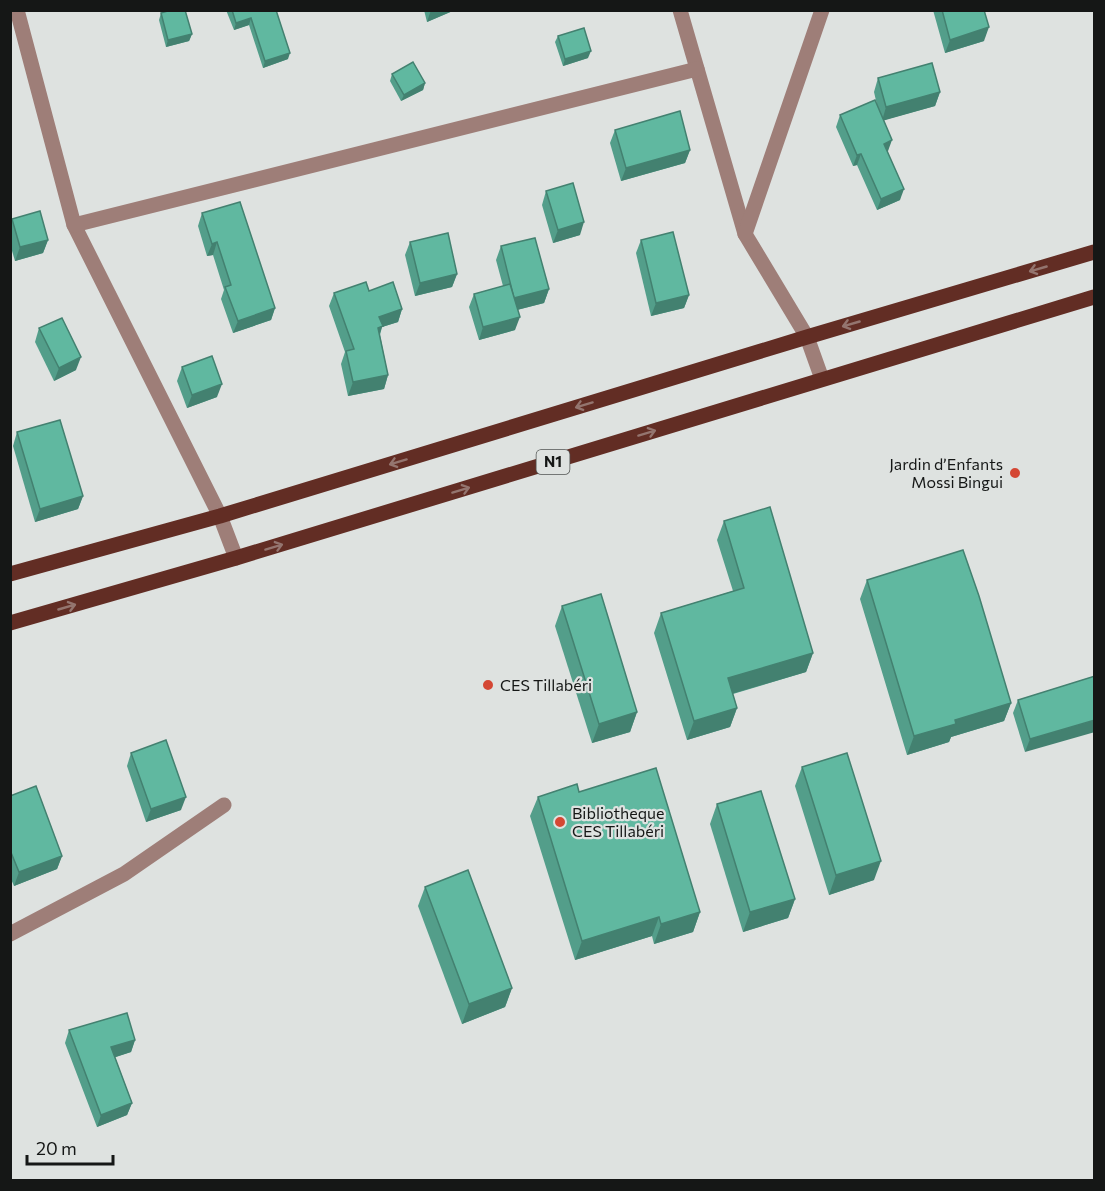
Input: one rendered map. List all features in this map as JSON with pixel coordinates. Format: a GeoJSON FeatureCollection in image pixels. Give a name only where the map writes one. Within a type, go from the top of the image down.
{"type":"FeatureCollection","features":[{"type":"Feature","properties":{"kind":"main road"},"geometry":{"type":"LineString","coordinates":[[10,574],[220,516],[807,337],[1095,252]]}},
{"type":"Feature","properties":{"kind":"main road","name":"N1"},"geometry":{"type":"LineString","coordinates":[[10,623],[236,558],[1095,297]]}},
{"type":"Feature","properties":{"kind":"street"},"geometry":{"type":"LineString","coordinates":[[17,10],[74,225],[220,516],[236,558]]}},
{"type":"Feature","properties":{"kind":"street"},"geometry":{"type":"LineString","coordinates":[[680,10],[745,234],[807,337],[822,380]]}},
{"type":"Feature","properties":{"kind":"street"},"geometry":{"type":"LineString","coordinates":[[745,234],[822,10]]}},
{"type":"Feature","properties":{"kind":"street"},"geometry":{"type":"LineString","coordinates":[[74,225],[697,69]]}},
{"type":"Feature","properties":{"kind":"street"},"geometry":{"type":"LineString","coordinates":[[10,933],[124,874],[224,805]]}},
{"type":"Feature","properties":{"kind":"building"},"geometry":{"type":"Polygon","coordinates":[[[185,10],[192,34],[168,40],[161,13],[185,10]]]}},
{"type":"Feature","properties":{"kind":"building"},"geometry":{"type":"Polygon","coordinates":[[[232,10],[276,10],[290,53],[265,61],[251,18],[236,23],[232,10]]]}},
{"type":"Feature","properties":{"kind":"building"},"geometry":{"type":"Polygon","coordinates":[[[942,10],[984,10],[989,27],[950,40],[942,10]]]}},
{"type":"Feature","properties":{"kind":"building"},"geometry":{"type":"Polygon","coordinates":[[[584,28],[591,51],[565,59],[558,36],[584,28]]]}},
{"type":"Feature","properties":{"kind":"building"},"geometry":{"type":"Polygon","coordinates":[[[413,62],[425,83],[404,95],[392,74],[413,62]]]}},
{"type":"Feature","properties":{"kind":"building"},"geometry":{"type":"Polygon","coordinates":[[[932,63],[940,92],[886,107],[878,78],[932,63]]]}},
{"type":"Feature","properties":{"kind":"building"},"geometry":{"type":"Polygon","coordinates":[[[875,100],[892,140],[884,144],[904,189],[881,199],[861,154],[857,155],[840,115],[875,100]]]}},
{"type":"Feature","properties":{"kind":"building"},"geometry":{"type":"Polygon","coordinates":[[[680,111],[690,150],[626,168],[615,130],[680,111]]]}},
{"type":"Feature","properties":{"kind":"building"},"geometry":{"type":"Polygon","coordinates":[[[573,183],[584,222],[558,230],[546,191],[573,183]]]}},
{"type":"Feature","properties":{"kind":"building"},"geometry":{"type":"Polygon","coordinates":[[[240,202],[275,308],[238,321],[225,287],[231,285],[217,242],[212,244],[202,213],[240,202]]]}},
{"type":"Feature","properties":{"kind":"building"},"geometry":{"type":"Polygon","coordinates":[[[40,211],[48,240],[20,247],[12,219],[40,211]]]}},
{"type":"Feature","properties":{"kind":"building"},"geometry":{"type":"Polygon","coordinates":[[[673,232],[689,295],[656,303],[641,240],[673,232]]]}},
{"type":"Feature","properties":{"kind":"building"},"geometry":{"type":"Polygon","coordinates":[[[448,233],[457,274],[420,283],[410,242],[448,233]]]}},
{"type":"Feature","properties":{"kind":"building"},"geometry":{"type":"Polygon","coordinates":[[[535,238],[549,289],[514,298],[501,246],[535,238]]]}},
{"type":"Feature","properties":{"kind":"building"},"geometry":{"type":"Polygon","coordinates":[[[366,282],[369,291],[393,282],[402,309],[379,317],[383,326],[378,328],[388,375],[353,382],[346,351],[354,349],[334,293],[366,282]]]}},
{"type":"Feature","properties":{"kind":"building"},"geometry":{"type":"Polygon","coordinates":[[[510,284],[520,317],[483,327],[474,294],[510,284]]]}},
{"type":"Feature","properties":{"kind":"building"},"geometry":{"type":"Polygon","coordinates":[[[62,318],[81,357],[59,368],[39,328],[62,318]]]}},
{"type":"Feature","properties":{"kind":"building"},"geometry":{"type":"Polygon","coordinates":[[[212,356],[222,384],[192,395],[182,367],[212,356]]]}},
{"type":"Feature","properties":{"kind":"building"},"geometry":{"type":"Polygon","coordinates":[[[60,420],[83,496],[40,509],[17,432],[60,420]]]}},
{"type":"Feature","properties":{"kind":"building"},"geometry":{"type":"Polygon","coordinates":[[[770,507],[813,653],[728,678],[737,708],[694,721],[661,613],[744,588],[724,521],[770,507]]]}},
{"type":"Feature","properties":{"kind":"building"},"geometry":{"type":"Polygon","coordinates":[[[963,550],[1011,703],[955,720],[956,724],[914,736],[867,580],[963,550]]]}},
{"type":"Feature","properties":{"kind":"building"},"geometry":{"type":"Polygon","coordinates":[[[601,594],[637,712],[599,724],[562,606],[601,594]]]}},
{"type":"Feature","properties":{"kind":"building"},"geometry":{"type":"Polygon","coordinates":[[[1095,676],[1095,720],[1030,739],[1018,700],[1095,676]]]}},
{"type":"Feature","properties":{"kind":"building"},"geometry":{"type":"Polygon","coordinates":[[[166,740],[186,797],[151,809],[131,753],[166,740]]]}},
{"type":"Feature","properties":{"kind":"building"},"geometry":{"type":"Polygon","coordinates":[[[847,753],[881,861],[836,875],[802,767],[847,753]]]}},
{"type":"Feature","properties":{"kind":"building"},"geometry":{"type":"Polygon","coordinates":[[[656,768],[700,912],[661,924],[659,917],[582,941],[538,797],[577,784],[579,792],[656,768]]]}},
{"type":"Feature","properties":{"kind":"building"},"geometry":{"type":"Polygon","coordinates":[[[36,786],[62,856],[19,872],[10,850],[10,796],[36,786]]]}},
{"type":"Feature","properties":{"kind":"building"},"geometry":{"type":"Polygon","coordinates":[[[761,791],[795,899],[750,912],[717,804],[761,791]]]}},
{"type":"Feature","properties":{"kind":"building"},"geometry":{"type":"Polygon","coordinates":[[[468,870],[512,988],[469,1004],[425,887],[468,870]]]}},
{"type":"Feature","properties":{"kind":"building"},"geometry":{"type":"Polygon","coordinates":[[[127,1013],[135,1040],[111,1047],[132,1103],[101,1115],[69,1030],[127,1013]]]}},
{"type":"Feature","properties":{"kind":"place","name":"Jardin d’Enfants Mossi Bingui"},"geometry":{"type":"Point","coordinates":[1015,473]}},
{"type":"Feature","properties":{"kind":"place","name":"CES Tillabéri"},"geometry":{"type":"Point","coordinates":[488,685]}},
{"type":"Feature","properties":{"kind":"place","name":"Bibliotheque CES Tillabéri"},"geometry":{"type":"Point","coordinates":[560,822]}}]}
